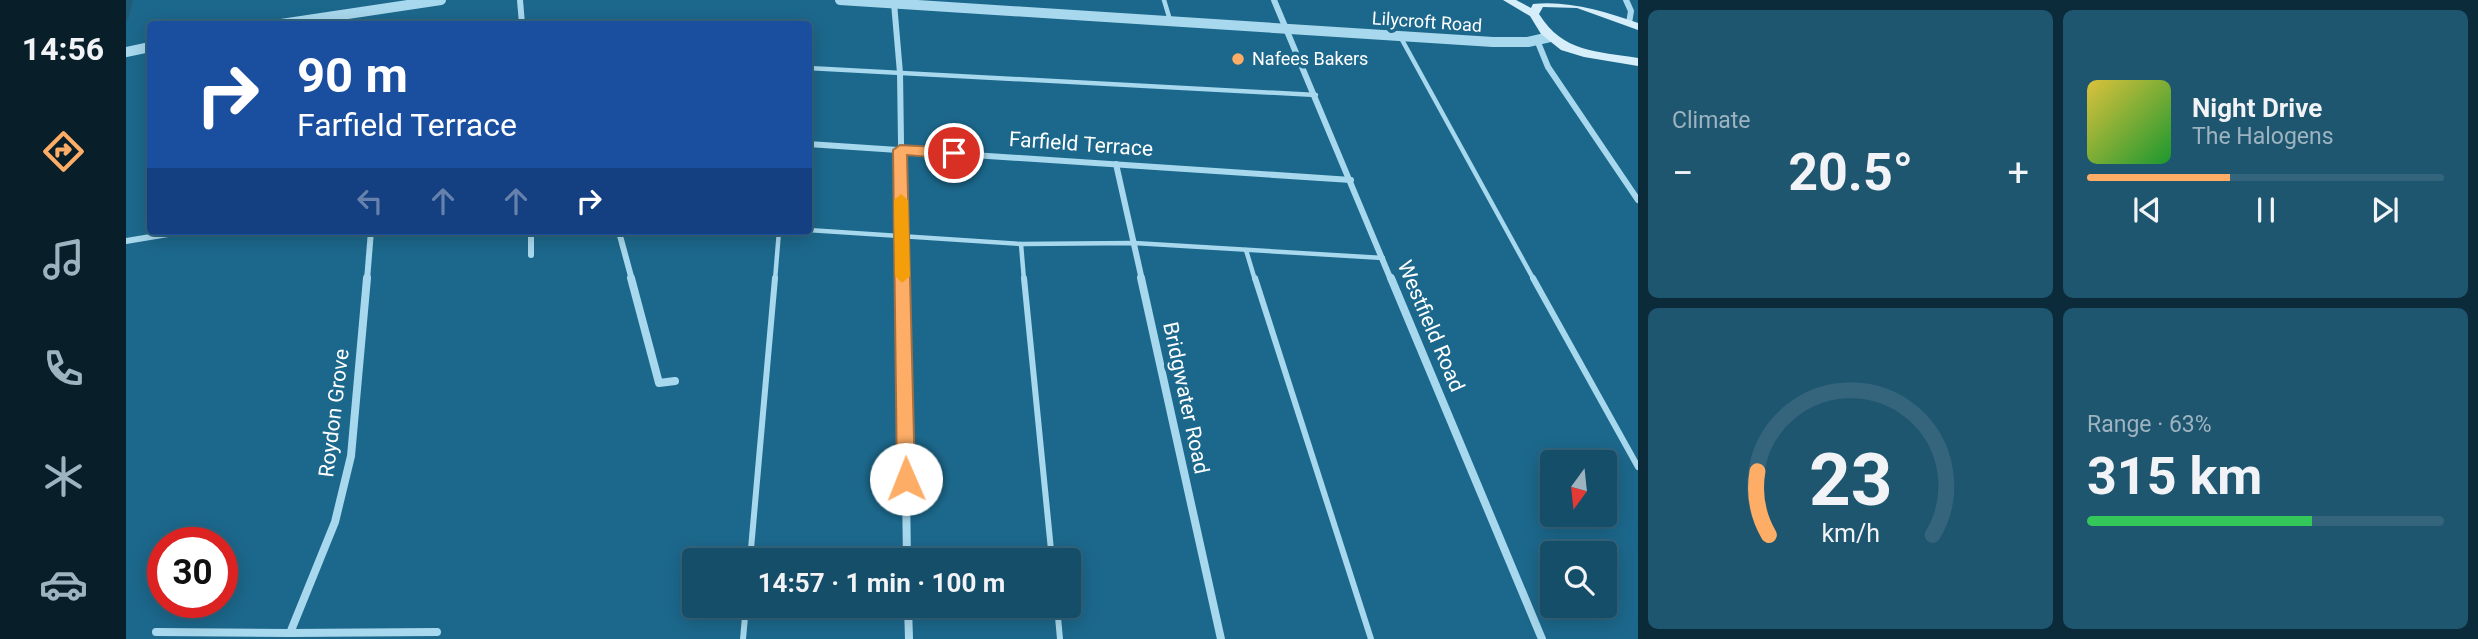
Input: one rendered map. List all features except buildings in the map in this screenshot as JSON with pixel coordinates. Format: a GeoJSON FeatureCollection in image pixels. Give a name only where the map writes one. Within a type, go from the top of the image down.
{"type":"FeatureCollection","features":[{"type":"Feature","properties":{"kind":"main road"},"geometry":{"type":"LineString","coordinates":[[1508,0],[1534,14],[1539,25],[1550,37],[1574,50],[1638,62]]}},
{"type":"Feature","properties":{"kind":"main road"},"geometry":{"type":"LineString","coordinates":[[1566,0],[1634,25]]}},
{"type":"Feature","properties":{"kind":"main road"},"geometry":{"type":"LineString","coordinates":[[1534,14],[1537,6],[1549,2],[1583,6]]}},
{"type":"Feature","properties":{"kind":"street"},"geometry":{"type":"LineString","coordinates":[[301,21],[441,0]]}},
{"type":"Feature","properties":{"kind":"street"},"geometry":{"type":"LineString","coordinates":[[520,0],[522,21]]}},
{"type":"Feature","properties":{"kind":"street","name":"Lilycroft Road"},"geometry":{"type":"LineString","coordinates":[[840,0],[1514,43],[1550,37]]}},
{"type":"Feature","properties":{"kind":"street","name":"Westfield Road"},"geometry":{"type":"LineString","coordinates":[[1274,0],[1542,639]]}},
{"type":"Feature","properties":{"kind":"street"},"geometry":{"type":"LineString","coordinates":[[1626,0],[1632,11],[1634,25]]}},
{"type":"Feature","properties":{"kind":"street"},"geometry":{"type":"LineString","coordinates":[[894,3],[900,72],[907,548]]}},
{"type":"Feature","properties":{"kind":"street"},"geometry":{"type":"LineString","coordinates":[[1537,40],[1548,67],[1638,200]]}},
{"type":"Feature","properties":{"kind":"street"},"geometry":{"type":"LineString","coordinates":[[126,52],[147,48]]}},
{"type":"Feature","properties":{"kind":"street","name":"Farfield Terrace"},"geometry":{"type":"LineString","coordinates":[[812,144],[1351,180]]}},
{"type":"Feature","properties":{"kind":"street","name":"Bridgwater Road"},"geometry":{"type":"LineString","coordinates":[[1116,164],[1221,639]]}},
{"type":"Feature","properties":{"kind":"street"},"geometry":{"type":"LineString","coordinates":[[126,241],[162,235]]}},
{"type":"Feature","properties":{"kind":"street","name":"Roydon Grove"},"geometry":{"type":"LineString","coordinates":[[290,633],[335,522],[351,456],[371,235]]}},
{"type":"Feature","properties":{"kind":"street"},"geometry":{"type":"LineString","coordinates":[[531,235],[531,255]]}},
{"type":"Feature","properties":{"kind":"street"},"geometry":{"type":"LineString","coordinates":[[620,235],[659,383],[675,381]]}},
{"type":"Feature","properties":{"kind":"street"},"geometry":{"type":"LineString","coordinates":[[908,618],[909,639]]}},
{"type":"Feature","properties":{"kind":"street"},"geometry":{"type":"LineString","coordinates":[[156,632],[438,632]]}},
{"type":"Feature","properties":{"kind":"lane"},"geometry":{"type":"LineString","coordinates":[[1164,0],[1170,21]]}},
{"type":"Feature","properties":{"kind":"lane"},"geometry":{"type":"LineString","coordinates":[[1400,36],[1638,467]]}},
{"type":"Feature","properties":{"kind":"lane"},"geometry":{"type":"LineString","coordinates":[[812,68],[1315,95]]}},
{"type":"Feature","properties":{"kind":"lane"},"geometry":{"type":"LineString","coordinates":[[812,230],[1021,244],[1134,243],[1383,258]]}},
{"type":"Feature","properties":{"kind":"lane"},"geometry":{"type":"LineString","coordinates":[[751,548],[779,235]]}},
{"type":"Feature","properties":{"kind":"lane"},"geometry":{"type":"LineString","coordinates":[[1021,244],[1051,548]]}},
{"type":"Feature","properties":{"kind":"lane"},"geometry":{"type":"LineString","coordinates":[[1247,250],[1371,639]]}},
{"type":"Feature","properties":{"kind":"lane"},"geometry":{"type":"LineString","coordinates":[[743,639],[745,618]]}},
{"type":"Feature","properties":{"kind":"lane"},"geometry":{"type":"LineString","coordinates":[[1058,618],[1060,639]]}},
{"type":"Feature","properties":{"kind":"slow traffic"},"geometry":{"type":"LineString","coordinates":[[901,200],[902,276]]}},
{"type":"Feature","properties":{"kind":"place","name":"Nafees Bakers"},"geometry":{"type":"Point","coordinates":[1238,59]}},
{"type":"Feature","properties":{"kind":"route"},"geometry":{"type":"LineString","coordinates":[[906,479],[900,150],[954,153]]}}]}
